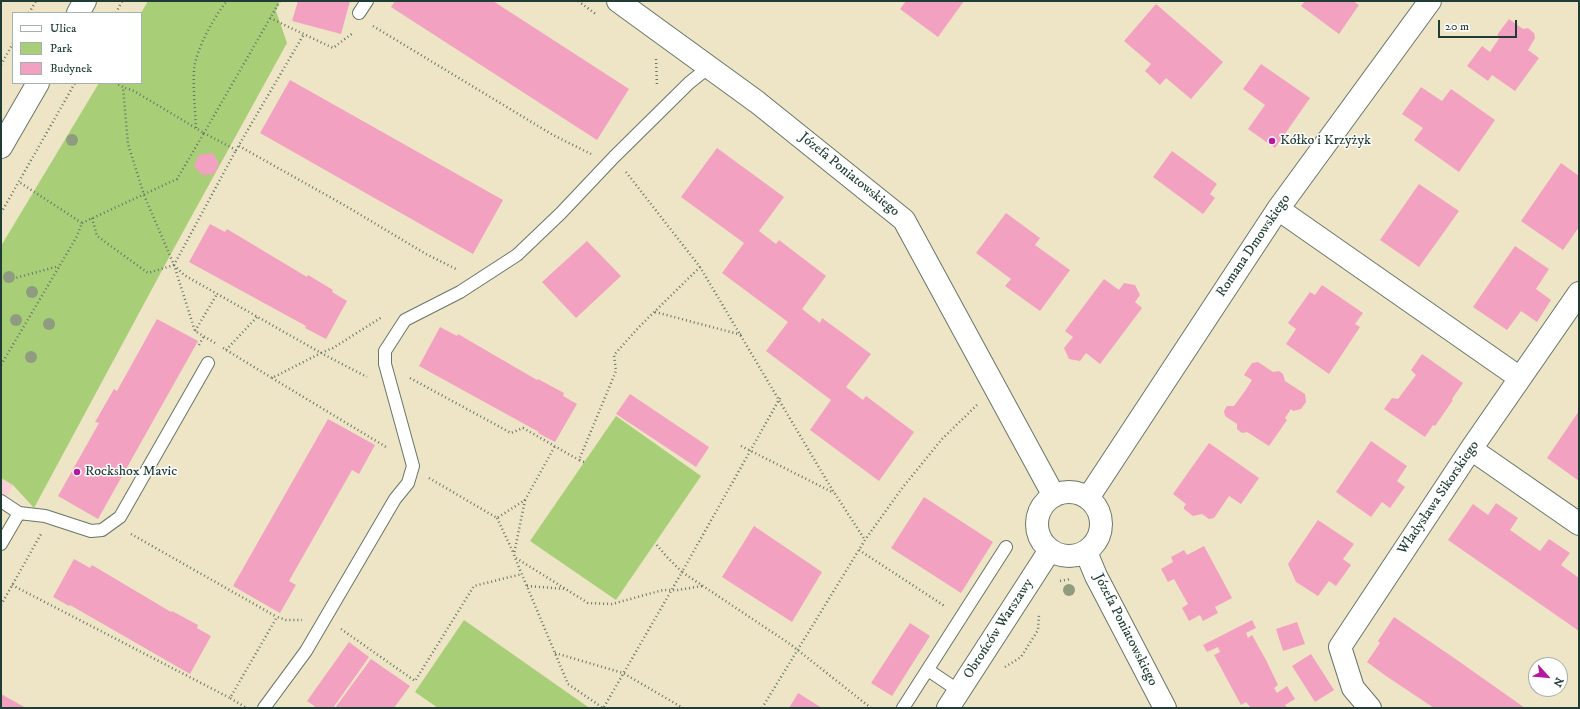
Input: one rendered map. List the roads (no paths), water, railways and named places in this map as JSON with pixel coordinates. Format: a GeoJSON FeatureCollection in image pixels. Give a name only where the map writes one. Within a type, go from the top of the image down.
{"type":"FeatureCollection","features":[{"type":"Feature","properties":{"kind":"street"},"geometry":{"type":"LineString","coordinates":[[79,12],[85,1]]}},
{"type":"Feature","properties":{"kind":"street","name":"Józefa Poniatowskiego"},"geometry":{"type":"LineString","coordinates":[[618,1],[757,102],[904,220],[1054,496]]}},
{"type":"Feature","properties":{"kind":"street","name":"Romana Dmowskiego"},"geometry":{"type":"LineString","coordinates":[[1088,498],[1278,208],[1430,1]]}},
{"type":"Feature","properties":{"kind":"street"},"geometry":{"type":"LineString","coordinates":[[1,147],[37,84]]}},
{"type":"Feature","properties":{"kind":"street"},"geometry":{"type":"LineString","coordinates":[[1278,208],[1520,378]]}},
{"type":"Feature","properties":{"kind":"street","name":"Władysława Sikorskiego"},"geometry":{"type":"LineString","coordinates":[[1370,708],[1353,688],[1340,647],[1471,449],[1579,293]]}},
{"type":"Feature","properties":{"kind":"street"},"geometry":{"type":"LineString","coordinates":[[1471,449],[1579,524]]}},
{"type":"Feature","properties":{"kind":"street"},"geometry":{"type":"LineString","coordinates":[[1071,492],[1088,498],[1095,505],[1100,514],[1101,525],[1099,535],[1094,545],[1086,552],[1076,556],[1066,557],[1056,554],[1041,540],[1037,531],[1037,520],[1043,506],[1054,496],[1071,492]]}},
{"type":"Feature","properties":{"kind":"street","name":"Obrońców Warszawy"},"geometry":{"type":"LineString","coordinates":[[954,700],[1050,550]]}},
{"type":"Feature","properties":{"kind":"street","name":"Józefa Poniatowskiego"},"geometry":{"type":"LineString","coordinates":[[1086,552],[1096,576],[1165,708]]}},
{"type":"Feature","properties":{"kind":"lane"},"geometry":{"type":"LineString","coordinates":[[359,13],[367,1]]}},
{"type":"Feature","properties":{"kind":"lane"},"geometry":{"type":"LineString","coordinates":[[264,708],[306,652],[395,499],[408,483],[413,466],[385,364],[385,352],[405,320],[460,292],[517,255],[561,213],[614,157],[689,83],[709,67]]}},
{"type":"Feature","properties":{"kind":"lane"},"geometry":{"type":"LineString","coordinates":[[1,501],[19,513],[50,518],[91,531],[102,530],[120,517],[208,363]]}},
{"type":"Feature","properties":{"kind":"lane"},"geometry":{"type":"LineString","coordinates":[[1,544],[19,513]]}},
{"type":"Feature","properties":{"kind":"lane"},"geometry":{"type":"LineString","coordinates":[[903,708],[1006,547]]}},
{"type":"Feature","properties":{"kind":"lane"},"geometry":{"type":"LineString","coordinates":[[928,670],[954,700]]}},
{"type":"Feature","properties":{"kind":"place","name":"Kółko i Krzyżyk"},"geometry":{"type":"Point","coordinates":[1272,141]}},
{"type":"Feature","properties":{"kind":"place","name":"Rockshox Mavic"},"geometry":{"type":"Point","coordinates":[77,472]}}]}
